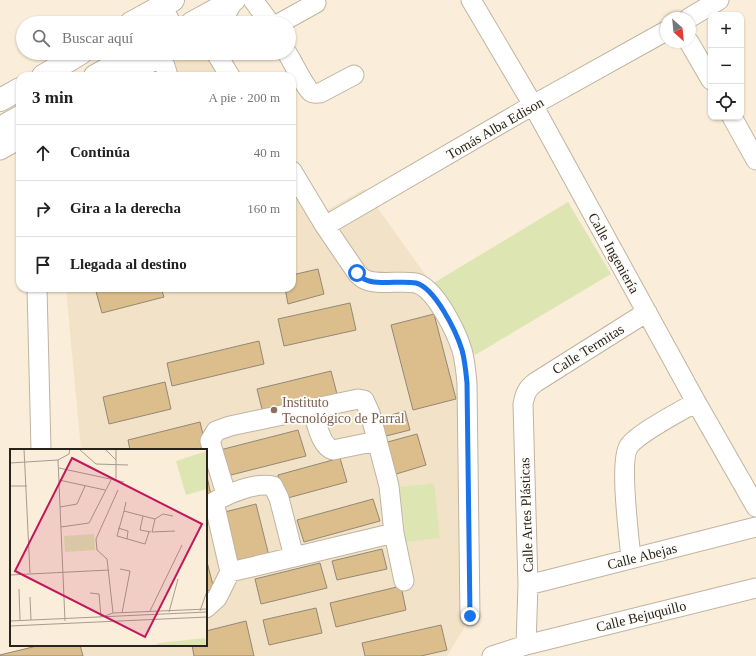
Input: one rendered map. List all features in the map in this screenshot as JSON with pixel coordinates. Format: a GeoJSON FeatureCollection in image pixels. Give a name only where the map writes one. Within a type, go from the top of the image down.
{"type":"FeatureCollection","features":[{"type":"Feature","properties":{"kind":"main road"},"geometry":{"type":"LineString","coordinates":[[205,16],[234,0]]}},
{"type":"Feature","properties":{"kind":"main road"},"geometry":{"type":"LineString","coordinates":[[151,16],[169,10]]}},
{"type":"Feature","properties":{"kind":"main road"},"geometry":{"type":"LineString","coordinates":[[50,72],[69,60]]}},
{"type":"Feature","properties":{"kind":"main road"},"geometry":{"type":"LineString","coordinates":[[116,72],[138,68]]}},
{"type":"Feature","properties":{"kind":"main road"},"geometry":{"type":"LineString","coordinates":[[0,100],[16,91]]}},
{"type":"Feature","properties":{"kind":"main road"},"geometry":{"type":"LineString","coordinates":[[0,128],[16,119]]}},
{"type":"Feature","properties":{"kind":"street"},"geometry":{"type":"LineString","coordinates":[[224,16],[234,0]]}},
{"type":"Feature","properties":{"kind":"street"},"geometry":{"type":"LineString","coordinates":[[254,0],[265,16]]}},
{"type":"Feature","properties":{"kind":"street","name":"Calle Ingeniería"},"geometry":{"type":"LineString","coordinates":[[471,0],[533,105],[696,402],[756,507]]}},
{"type":"Feature","properties":{"kind":"street"},"geometry":{"type":"LineString","coordinates":[[696,14],[719,0]]}},
{"type":"Feature","properties":{"kind":"street"},"geometry":{"type":"LineString","coordinates":[[293,16],[316,3]]}},
{"type":"Feature","properties":{"kind":"street","name":"Tomás Alba Edison"},"geometry":{"type":"LineString","coordinates":[[324,226],[533,105],[660,34]]}},
{"type":"Feature","properties":{"kind":"street"},"geometry":{"type":"LineString","coordinates":[[692,48],[708,75]]}},
{"type":"Feature","properties":{"kind":"street"},"geometry":{"type":"LineString","coordinates":[[138,68],[153,60]]}},
{"type":"Feature","properties":{"kind":"street"},"geometry":{"type":"LineString","coordinates":[[166,60],[167,72]]}},
{"type":"Feature","properties":{"kind":"street"},"geometry":{"type":"LineString","coordinates":[[220,60],[228,72]]}},
{"type":"Feature","properties":{"kind":"street"},"geometry":{"type":"LineString","coordinates":[[291,60],[312,93],[320,92],[354,75]]}},
{"type":"Feature","properties":{"kind":"street"},"geometry":{"type":"LineString","coordinates":[[734,120],[756,160]]}},
{"type":"Feature","properties":{"kind":"street"},"geometry":{"type":"LineString","coordinates":[[0,150],[16,141]]}},
{"type":"Feature","properties":{"kind":"street"},"geometry":{"type":"LineString","coordinates":[[296,178],[324,226],[350,263],[364,279],[373,282],[401,281],[417,284],[428,290],[437,301],[457,336],[466,365],[470,616]]}},
{"type":"Feature","properties":{"kind":"street"},"geometry":{"type":"LineString","coordinates":[[38,292],[41,449]]}},
{"type":"Feature","properties":{"kind":"street","name":"Calle Termitas"},"geometry":{"type":"LineString","coordinates":[[530,387],[647,312]]}},
{"type":"Feature","properties":{"kind":"street","name":"Calle Artes Plásticas"},"geometry":{"type":"LineString","coordinates":[[526,645],[528,584],[523,404],[525,394],[530,387]]}},
{"type":"Feature","properties":{"kind":"street"},"geometry":{"type":"LineString","coordinates":[[207,607],[217,598],[230,572],[215,500],[210,441],[216,431],[230,426],[358,399],[364,400],[370,413],[389,486],[394,533],[404,581]]}},
{"type":"Feature","properties":{"kind":"street"},"geometry":{"type":"LineString","coordinates":[[631,558],[624,473],[625,453],[629,446],[643,434],[696,402]]}},
{"type":"Feature","properties":{"kind":"street"},"geometry":{"type":"LineString","coordinates":[[312,408],[323,442],[328,448],[333,450],[377,441]]}},
{"type":"Feature","properties":{"kind":"street"},"geometry":{"type":"LineString","coordinates":[[215,500],[264,484],[273,486],[280,498],[294,557]]}},
{"type":"Feature","properties":{"kind":"street","name":"Calle Abejas"},"geometry":{"type":"LineString","coordinates":[[528,584],[756,527]]}},
{"type":"Feature","properties":{"kind":"street"},"geometry":{"type":"LineString","coordinates":[[230,572],[394,533]]}},
{"type":"Feature","properties":{"kind":"street","name":"Calle Bejuquillo"},"geometry":{"type":"LineString","coordinates":[[497,655],[526,645],[756,588]]}},
{"type":"Feature","properties":{"kind":"shaded area"},"geometry":{"type":"Polygon","coordinates":[[[178,60],[228,60],[235,72],[156,72],[178,60]]]}},
{"type":"Feature","properties":{"kind":"shaded area","name":"Instituto Tecnológico de Parral"},"geometry":{"type":"Polygon","coordinates":[[[296,180],[317,216],[364,189],[432,284],[473,350],[464,628],[447,656],[0,656],[0,654],[37,646],[207,646],[207,449],[81,449],[66,292],[296,292],[296,180]]]}},
{"type":"Feature","properties":{"kind":"green space"},"geometry":{"type":"Polygon","coordinates":[[[568,202],[611,274],[475,355],[432,284],[568,202]]]}},
{"type":"Feature","properties":{"kind":"green space"},"geometry":{"type":"Polygon","coordinates":[[[434,483],[440,538],[406,542],[400,487],[434,483]]]}},
{"type":"Feature","properties":{"kind":"building"},"geometry":{"type":"Polygon","coordinates":[[[318,269],[324,294],[288,304],[286,292],[296,292],[296,274],[318,269]]]}},
{"type":"Feature","properties":{"kind":"building"},"geometry":{"type":"Polygon","coordinates":[[[96,292],[162,292],[164,297],[102,313],[96,292]]]}},
{"type":"Feature","properties":{"kind":"building"},"geometry":{"type":"Polygon","coordinates":[[[350,303],[356,330],[284,346],[278,319],[350,303]]]}},
{"type":"Feature","properties":{"kind":"building"},"geometry":{"type":"Polygon","coordinates":[[[434,314],[456,399],[413,410],[391,325],[434,314]]]}},
{"type":"Feature","properties":{"kind":"building"},"geometry":{"type":"Polygon","coordinates":[[[259,341],[264,364],[172,386],[167,363],[259,341]]]}},
{"type":"Feature","properties":{"kind":"building"},"geometry":{"type":"Polygon","coordinates":[[[331,371],[337,394],[263,413],[257,389],[331,371]]]}},
{"type":"Feature","properties":{"kind":"building"},"geometry":{"type":"Polygon","coordinates":[[[165,382],[171,409],[109,424],[103,397],[165,382]]]}},
{"type":"Feature","properties":{"kind":"building"},"geometry":{"type":"Polygon","coordinates":[[[405,411],[410,430],[382,437],[377,419],[405,411]]]}},
{"type":"Feature","properties":{"kind":"building"},"geometry":{"type":"Polygon","coordinates":[[[200,422],[206,447],[198,449],[130,449],[128,440],[200,422]]]}},
{"type":"Feature","properties":{"kind":"building"},"geometry":{"type":"Polygon","coordinates":[[[298,430],[306,456],[227,476],[220,450],[298,430]]]}},
{"type":"Feature","properties":{"kind":"building"},"geometry":{"type":"Polygon","coordinates":[[[417,434],[426,465],[393,475],[384,443],[417,434]]]}},
{"type":"Feature","properties":{"kind":"building"},"geometry":{"type":"Polygon","coordinates":[[[340,458],[347,482],[284,499],[278,475],[340,458]]]}},
{"type":"Feature","properties":{"kind":"building"},"geometry":{"type":"Polygon","coordinates":[[[207,477],[211,495],[207,496],[207,477]]]}},
{"type":"Feature","properties":{"kind":"building"},"geometry":{"type":"Polygon","coordinates":[[[373,499],[380,521],[304,542],[297,520],[373,499]]]}},
{"type":"Feature","properties":{"kind":"building"},"geometry":{"type":"Polygon","coordinates":[[[256,504],[269,556],[235,565],[221,513],[256,504]]]}},
{"type":"Feature","properties":{"kind":"building"},"geometry":{"type":"Polygon","coordinates":[[[382,549],[387,569],[337,580],[332,561],[382,549]]]}},
{"type":"Feature","properties":{"kind":"building"},"geometry":{"type":"Polygon","coordinates":[[[207,562],[214,589],[207,591],[207,562]]]}},
{"type":"Feature","properties":{"kind":"building"},"geometry":{"type":"Polygon","coordinates":[[[320,563],[327,588],[261,604],[255,579],[320,563]]]}},
{"type":"Feature","properties":{"kind":"building"},"geometry":{"type":"Polygon","coordinates":[[[401,586],[406,610],[336,627],[330,603],[401,586]]]}},
{"type":"Feature","properties":{"kind":"building"},"geometry":{"type":"Polygon","coordinates":[[[316,608],[322,633],[269,645],[263,620],[316,608]]]}},
{"type":"Feature","properties":{"kind":"building"},"geometry":{"type":"Polygon","coordinates":[[[246,621],[254,656],[194,656],[192,646],[207,646],[207,631],[246,621]]]}},
{"type":"Feature","properties":{"kind":"building"},"geometry":{"type":"Polygon","coordinates":[[[441,625],[447,650],[421,656],[365,656],[362,643],[441,625]]]}},
{"type":"Feature","properties":{"kind":"building"},"geometry":{"type":"Polygon","coordinates":[[[37,646],[80,646],[83,656],[0,656],[37,646]]]}},
{"type":"Feature","properties":{"kind":"place","name":"Instituto Tecnológico de Parral"},"geometry":{"type":"Point","coordinates":[274,410]}},
{"type":"Feature","properties":{"kind":"route"},"geometry":{"type":"LineString","coordinates":[[357,273],[364,279],[373,282],[401,281],[417,284],[428,290],[445,314],[462,349],[466,365],[467,383],[470,616]]}}]}
